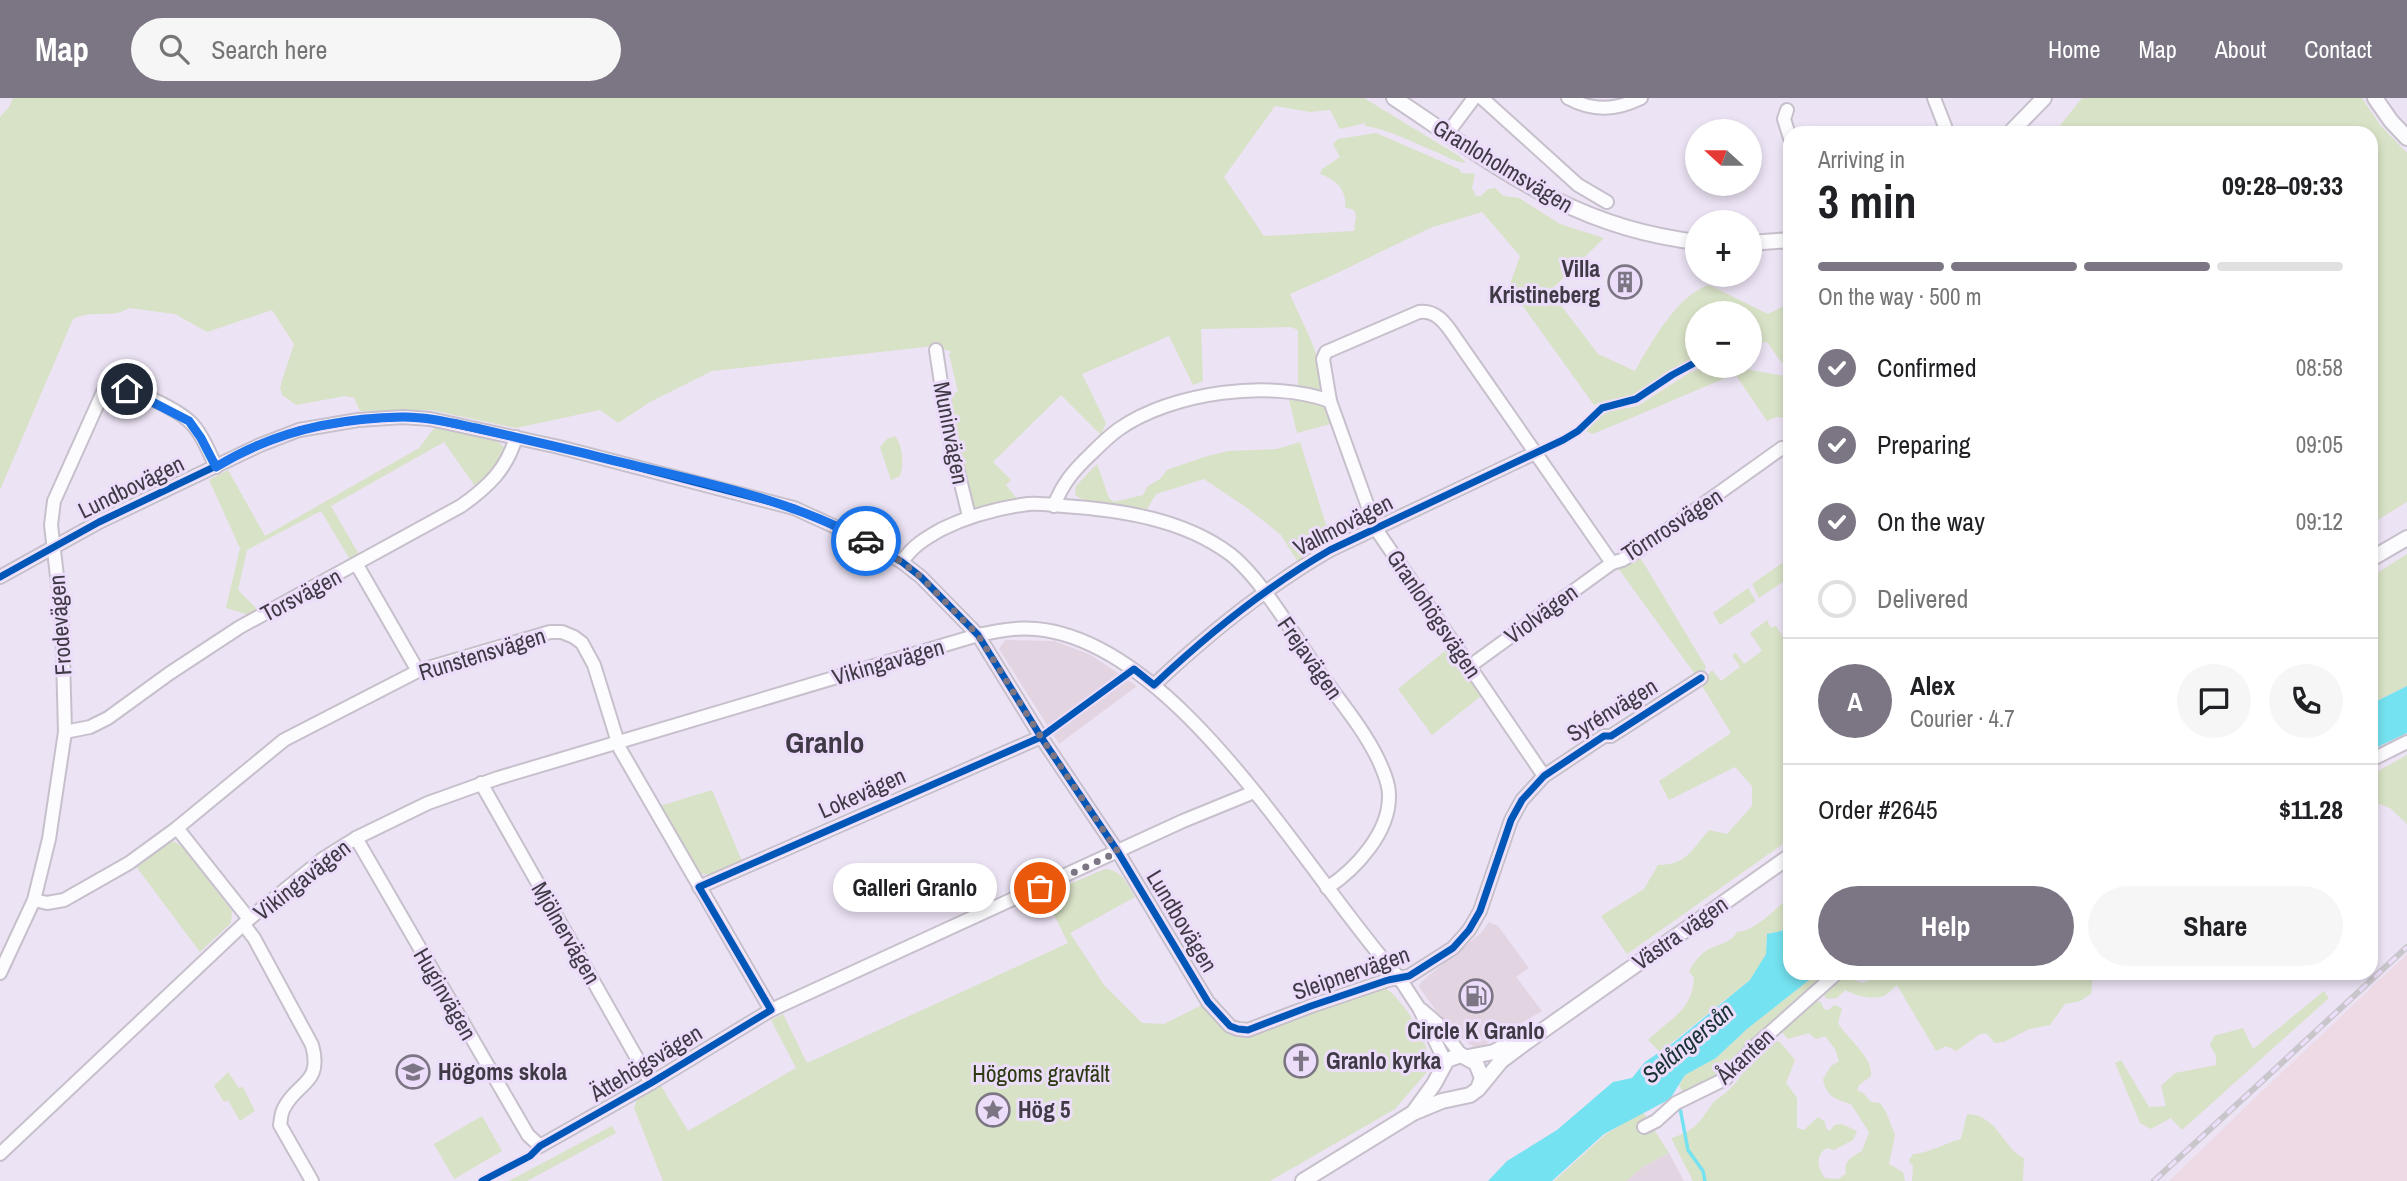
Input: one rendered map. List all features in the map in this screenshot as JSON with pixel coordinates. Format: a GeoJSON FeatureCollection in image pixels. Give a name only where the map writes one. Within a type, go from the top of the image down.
{"type":"FeatureCollection","features":[{"type":"Feature","properties":{"kind":"street","name":"Granloholmsvägen"},"geometry":{"type":"LineString","coordinates":[[1394,98],[1533,189],[1574,210],[1633,231],[1685,240]]}},
{"type":"Feature","properties":{"kind":"street"},"geometry":{"type":"LineString","coordinates":[[1447,134],[1474,98]]}},
{"type":"Feature","properties":{"kind":"street"},"geometry":{"type":"LineString","coordinates":[[1482,98],[1578,185],[1607,202]]}},
{"type":"Feature","properties":{"kind":"street"},"geometry":{"type":"LineString","coordinates":[[1568,98],[1591,108],[1608,109],[1641,98]]}},
{"type":"Feature","properties":{"kind":"street"},"geometry":{"type":"LineString","coordinates":[[1934,98],[1943,126]]}},
{"type":"Feature","properties":{"kind":"street"},"geometry":{"type":"LineString","coordinates":[[2017,126],[2044,98]]}},
{"type":"Feature","properties":{"kind":"street"},"geometry":{"type":"LineString","coordinates":[[2375,98],[2407,138]]}},
{"type":"Feature","properties":{"kind":"street"},"geometry":{"type":"LineString","coordinates":[[1786,126],[1784,119],[1787,110]]}},
{"type":"Feature","properties":{"kind":"street"},"geometry":{"type":"LineString","coordinates":[[1762,242],[1783,241]]}},
{"type":"Feature","properties":{"kind":"street","name":"Granlohögsvägen"},"geometry":{"type":"LineString","coordinates":[[1426,311],[1326,352],[1322,359],[1330,401],[1376,529],[1544,776]]}},
{"type":"Feature","properties":{"kind":"street","name":"Törnrosvägen"},"geometry":{"type":"LineString","coordinates":[[1426,311],[1441,319],[1612,563],[1639,550],[1782,448]]}},
{"type":"Feature","properties":{"kind":"street","name":"Muninvägen"},"geometry":{"type":"LineString","coordinates":[[936,350],[949,435],[969,516]]}},
{"type":"Feature","properties":{"kind":"street","name":"Frodevägen"},"geometry":{"type":"LineString","coordinates":[[0,972],[34,900],[50,839],[65,732],[62,619],[51,525],[54,501],[108,380],[189,421],[216,467]]}},
{"type":"Feature","properties":{"kind":"street"},"geometry":{"type":"LineString","coordinates":[[1054,506],[1065,481],[1109,436],[1121,427],[1171,405],[1199,396],[1233,391],[1275,390],[1330,401]]}},
{"type":"Feature","properties":{"kind":"street","name":"Lundbovägen"},"geometry":{"type":"LineString","coordinates":[[0,577],[54,546],[260,445],[299,430],[358,420],[403,417],[430,419],[516,437],[794,508],[862,539],[902,562],[941,596],[978,635],[1041,737],[1118,852],[1208,1002],[1230,1026]]}},
{"type":"Feature","properties":{"kind":"street","name":"Torsvägen"},"geometry":{"type":"LineString","coordinates":[[65,732],[90,727],[108,718],[240,627],[461,506],[482,492],[505,466],[516,437]]}},
{"type":"Feature","properties":{"kind":"street","name":"Vallmovägen"},"geometry":{"type":"LineString","coordinates":[[1154,685],[1212,633],[1302,567],[1535,453]]}},
{"type":"Feature","properties":{"kind":"street","name":"Frejavägen"},"geometry":{"type":"LineString","coordinates":[[902,562],[917,544],[969,516],[1030,504],[1114,510],[1143,516],[1191,533],[1230,555],[1264,593],[1358,725],[1378,759],[1388,788],[1387,813],[1365,856],[1327,888]]}},
{"type":"Feature","properties":{"kind":"street"},"geometry":{"type":"LineString","coordinates":[[2378,555],[2405,540]]}},
{"type":"Feature","properties":{"kind":"street","name":"Violvägen"},"geometry":{"type":"LineString","coordinates":[[1470,666],[1612,563]]}},
{"type":"Feature","properties":{"kind":"street"},"geometry":{"type":"LineString","coordinates":[[357,565],[418,671]]}},
{"type":"Feature","properties":{"kind":"street","name":"Vikingavägen"},"geometry":{"type":"LineString","coordinates":[[0,1154],[247,922],[324,858],[356,838],[428,803],[481,783],[978,635],[1024,628],[1076,638],[1118,659],[1154,685],[1217,747],[1400,979],[1419,1008],[1442,1055],[1441,1069]]}},
{"type":"Feature","properties":{"kind":"street","name":"Runstensvägen"},"geometry":{"type":"LineString","coordinates":[[34,900],[47,903],[64,900],[129,863],[177,828],[284,740],[418,671],[550,632],[562,632],[574,636],[582,643],[594,665],[617,742],[771,1010]]}},
{"type":"Feature","properties":{"kind":"street","name":"Syrénvägen"},"geometry":{"type":"LineString","coordinates":[[1544,776],[1587,746],[1604,736],[1611,736],[1701,678]]}},
{"type":"Feature","properties":{"kind":"street","name":"Lokevägen"},"geometry":{"type":"LineString","coordinates":[[699,887],[1041,737]]}},
{"type":"Feature","properties":{"kind":"street"},"geometry":{"type":"LineString","coordinates":[[2378,756],[2407,742]]}},
{"type":"Feature","properties":{"kind":"street","name":"Sleipnervägen"},"geometry":{"type":"LineString","coordinates":[[1230,1026],[1248,1030],[1388,980],[1415,974],[1452,948],[1469,930],[1489,890],[1511,820],[1522,800],[1544,776]]}},
{"type":"Feature","properties":{"kind":"street","name":"Mjölnervägen"},"geometry":{"type":"LineString","coordinates":[[481,783],[651,1083]]}},
{"type":"Feature","properties":{"kind":"street","name":"Ättehögsvägen"},"geometry":{"type":"LineString","coordinates":[[540,1146],[771,1010],[1183,821],[1254,792]]}},
{"type":"Feature","properties":{"kind":"street"},"geometry":{"type":"LineString","coordinates":[[177,828],[247,922]]}},
{"type":"Feature","properties":{"kind":"street","name":"Huginvägen"},"geometry":{"type":"LineString","coordinates":[[356,838],[528,1135],[540,1146]]}},
{"type":"Feature","properties":{"kind":"street","name":"Västra vägen"},"geometry":{"type":"LineString","coordinates":[[1478,1089],[1502,1061],[1570,1010],[1783,861]]}},
{"type":"Feature","properties":{"kind":"street","name":"Vikingavägen"},"geometry":{"type":"LineString","coordinates":[[247,922],[312,1045],[316,1058],[308,1082],[284,1106],[280,1125],[312,1181]]}},
{"type":"Feature","properties":{"kind":"street","name":"Åkanten"},"geometry":{"type":"LineString","coordinates":[[1644,1127],[1656,1121],[1676,1103],[1725,1079],[1755,1046],[1829,980]]}},
{"type":"Feature","properties":{"kind":"street","name":"Vikingavägen"},"geometry":{"type":"LineString","coordinates":[[1419,1008],[1438,1024],[1465,1056]]}},
{"type":"Feature","properties":{"kind":"street","name":"Västra vägen"},"geometry":{"type":"LineString","coordinates":[[1465,1056],[1494,1052],[1570,1010]]}},
{"type":"Feature","properties":{"kind":"street"},"geometry":{"type":"LineString","coordinates":[[1303,1181],[1413,1113],[1470,1095],[1478,1089],[1482,1078],[1480,1068],[1465,1056],[1450,1058],[1413,1113]]}},
{"type":"Feature","properties":{"kind":"street"},"geometry":{"type":"LineString","coordinates":[[1441,1069],[1440,1081],[1446,1091],[1459,1097]]}},
{"type":"Feature","properties":{"kind":"shaded area"},"geometry":{"type":"Polygon","coordinates":[[[1005,640],[1054,641],[1091,655],[1137,686],[1059,744],[999,649],[1005,640]]]}},
{"type":"Feature","properties":{"kind":"shaded area"},"geometry":{"type":"Polygon","coordinates":[[[1489,922],[1498,926],[1529,968],[1516,977],[1542,1011],[1483,1046],[1475,1048],[1450,1030],[1419,987],[1421,982],[1482,932],[1489,922]]]}},
{"type":"Feature","properties":{"kind":"shaded area"},"geometry":{"type":"Polygon","coordinates":[[[2407,954],[2407,1181],[2169,1181],[2258,1095],[2407,954]]]}},
{"type":"Feature","properties":{"kind":"shaded area"},"geometry":{"type":"Polygon","coordinates":[[[1669,1153],[1684,1181],[1626,1181],[1644,1166],[1669,1153]]]}},
{"type":"Feature","properties":{"kind":"green space"},"geometry":{"type":"Polygon","coordinates":[[[13,98],[1364,98],[1459,156],[1466,163],[1391,133],[1365,126],[1366,123],[1340,129],[1330,110],[1310,112],[1275,106],[1224,177],[1264,236],[1354,231],[1354,210],[1345,207],[1344,195],[1339,186],[1320,174],[1322,169],[1340,157],[1333,144],[1338,139],[1376,133],[1459,169],[1461,173],[1475,174],[1472,188],[1476,196],[1495,188],[1503,196],[1519,198],[1560,224],[1604,238],[1550,291],[1598,354],[1635,371],[1666,321],[1686,298],[1698,290],[1713,287],[1742,301],[1685,301],[1685,364],[1636,394],[1594,405],[1509,287],[1520,256],[1482,212],[1430,228],[1290,294],[1317,356],[1321,369],[1321,389],[1298,388],[1298,330],[1291,327],[1201,329],[1203,381],[1193,385],[1169,336],[1082,374],[1106,423],[1101,435],[1061,395],[993,462],[1011,480],[1006,485],[1018,500],[979,509],[973,506],[955,445],[948,394],[958,392],[949,354],[952,352],[934,346],[712,371],[650,402],[618,423],[600,410],[516,428],[431,410],[360,411],[354,398],[345,396],[296,405],[282,395],[280,387],[294,344],[272,310],[207,332],[175,314],[129,308],[116,313],[73,319],[0,490],[0,117],[13,98]]]}},
{"type":"Feature","properties":{"kind":"green space"},"geometry":{"type":"Polygon","coordinates":[[[2082,98],[2362,98],[2380,125],[2407,153],[2407,502],[2378,520],[2378,126],[2060,126],[2082,98]]]}},
{"type":"Feature","properties":{"kind":"green space"},"geometry":{"type":"Polygon","coordinates":[[[1783,306],[1783,363],[1767,342],[1762,343],[1762,311],[1768,314],[1783,306]]]}},
{"type":"Feature","properties":{"kind":"green space"},"geometry":{"type":"Polygon","coordinates":[[[1762,372],[1783,376],[1783,418],[1767,421],[1738,378],[1762,378],[1762,372]]]}},
{"type":"Feature","properties":{"kind":"green space"},"geometry":{"type":"Polygon","coordinates":[[[1685,376],[1685,378],[1726,378],[1593,434],[1586,431],[1602,415],[1638,406],[1685,376]]]}},
{"type":"Feature","properties":{"kind":"green space"},"geometry":{"type":"Polygon","coordinates":[[[1289,400],[1316,403],[1326,410],[1334,423],[1297,433],[1289,400]]]}},
{"type":"Feature","properties":{"kind":"green space"},"geometry":{"type":"Polygon","coordinates":[[[435,427],[497,441],[505,448],[504,458],[477,489],[444,442],[331,506],[361,558],[352,563],[321,511],[247,550],[238,590],[261,613],[252,616],[226,608],[240,548],[209,480],[228,470],[265,536],[419,448],[435,427]]]}},
{"type":"Feature","properties":{"kind":"green space"},"geometry":{"type":"Polygon","coordinates":[[[895,436],[901,450],[902,466],[900,476],[891,480],[880,447],[887,439],[895,436]]]}},
{"type":"Feature","properties":{"kind":"green space"},"geometry":{"type":"Polygon","coordinates":[[[1300,442],[1332,544],[1298,562],[1281,535],[1204,479],[1156,494],[1147,509],[1099,503],[1075,495],[1076,486],[1097,464],[1109,498],[1114,502],[1143,495],[1148,486],[1160,479],[1167,470],[1204,457],[1228,451],[1277,449],[1300,442]]]}},
{"type":"Feature","properties":{"kind":"green space"},"geometry":{"type":"Polygon","coordinates":[[[2407,554],[2407,686],[2378,700],[2378,573],[2407,554]]]}},
{"type":"Feature","properties":{"kind":"green space"},"geometry":{"type":"Polygon","coordinates":[[[1640,557],[1706,667],[1697,677],[1618,568],[1640,557]]]}},
{"type":"Feature","properties":{"kind":"green space"},"geometry":{"type":"Polygon","coordinates":[[[1783,562],[1783,582],[1759,598],[1752,584],[1783,562]]]}},
{"type":"Feature","properties":{"kind":"green space"},"geometry":{"type":"Polygon","coordinates":[[[1748,588],[1756,601],[1720,625],[1713,613],[1748,588]]]}},
{"type":"Feature","properties":{"kind":"green space"},"geometry":{"type":"Polygon","coordinates":[[[1767,620],[1771,628],[1776,626],[1783,637],[1783,844],[1627,954],[1601,916],[1644,889],[1658,865],[1676,862],[1688,855],[1709,830],[1727,834],[1752,806],[1752,786],[1735,767],[1669,800],[1659,781],[1731,733],[1701,684],[1712,670],[1721,681],[1740,667],[1732,655],[1736,653],[1744,664],[1762,651],[1750,633],[1767,620]]]}},
{"type":"Feature","properties":{"kind":"green space"},"geometry":{"type":"Polygon","coordinates":[[[1450,647],[1482,695],[1432,735],[1398,689],[1450,647]]]}},
{"type":"Feature","properties":{"kind":"green space"},"geometry":{"type":"Polygon","coordinates":[[[2407,755],[2407,824],[2390,808],[2378,804],[2378,771],[2407,755]]]}},
{"type":"Feature","properties":{"kind":"green space"},"geometry":{"type":"Polygon","coordinates":[[[712,790],[742,861],[708,875],[699,873],[660,806],[712,790]]]}},
{"type":"Feature","properties":{"kind":"green space"},"geometry":{"type":"Polygon","coordinates":[[[173,841],[183,847],[232,911],[231,923],[200,952],[135,865],[173,841]]]}},
{"type":"Feature","properties":{"kind":"green space","name":"Högoms gravfält"},"geometry":{"type":"Polygon","coordinates":[[[1105,869],[1120,875],[1135,897],[1070,933],[1104,985],[1142,1023],[1164,1024],[1204,1004],[1226,1031],[1237,1036],[1382,986],[1399,1000],[1423,1038],[1429,1063],[1427,1072],[1395,1109],[1270,1181],[663,1181],[634,1108],[638,1097],[660,1084],[688,1131],[796,1068],[771,1020],[783,1014],[807,1063],[1068,943],[1044,895],[1105,869]]]}},
{"type":"Feature","properties":{"kind":"green space"},"geometry":{"type":"Polygon","coordinates":[[[1783,902],[1783,931],[1767,934],[1766,954],[1751,979],[1660,1052],[1648,1040],[1685,1006],[1693,989],[1694,978],[1689,971],[1697,959],[1707,950],[1730,940],[1737,932],[1751,928],[1783,902]]]}},
{"type":"Feature","properties":{"kind":"green space"},"geometry":{"type":"Polygon","coordinates":[[[1809,980],[1820,980],[1718,1078],[1683,1092],[1679,1086],[1685,1075],[1716,1058],[1747,1029],[1809,980]]]}},
{"type":"Feature","properties":{"kind":"green space"},"geometry":{"type":"Polygon","coordinates":[[[1835,980],[1854,980],[1862,983],[1870,980],[2092,980],[2091,994],[2080,1001],[2065,1004],[2050,1025],[2029,1029],[2004,1042],[1995,1043],[1986,1033],[1980,1034],[1956,1051],[1946,1046],[1936,1051],[1897,985],[1886,995],[1874,998],[1845,990],[1837,998],[1827,999],[1821,992],[1835,980]]]}},
{"type":"Feature","properties":{"kind":"green space"},"geometry":{"type":"Polygon","coordinates":[[[2324,991],[2329,998],[2182,1130],[2171,1118],[2151,1129],[2140,1123],[2115,1063],[2121,1060],[2149,1107],[2166,1106],[2161,1086],[2175,1073],[2216,1065],[2216,1056],[2210,1045],[2214,1036],[2243,1028],[2253,1049],[2324,991]]]}},
{"type":"Feature","properties":{"kind":"green space"},"geometry":{"type":"Polygon","coordinates":[[[1812,1001],[1821,1002],[1824,1009],[1828,1010],[1834,1005],[1842,1008],[1838,1023],[1864,1055],[1871,1069],[1871,1076],[1859,1085],[1857,1090],[1871,1102],[1880,1103],[1886,1112],[1895,1135],[1889,1164],[1903,1172],[1905,1181],[1693,1181],[1671,1138],[1696,1126],[1714,1102],[1735,1084],[1769,1037],[1780,1042],[1795,1060],[1786,1083],[1797,1098],[1797,1128],[1804,1130],[1818,1117],[1830,1131],[1834,1125],[1842,1124],[1857,1131],[1853,1140],[1834,1150],[1827,1148],[1820,1155],[1819,1166],[1825,1178],[1838,1179],[1846,1174],[1847,1163],[1851,1157],[1862,1151],[1869,1132],[1851,1104],[1832,1096],[1824,1085],[1823,1079],[1831,1066],[1839,1061],[1835,1049],[1825,1036],[1816,1039],[1809,1033],[1788,1039],[1781,1031],[1812,1001]]]}},
{"type":"Feature","properties":{"kind":"green space"},"geometry":{"type":"Polygon","coordinates":[[[228,1072],[239,1088],[243,1087],[255,1111],[240,1121],[228,1100],[224,1102],[214,1086],[228,1072]]]}},
{"type":"Feature","properties":{"kind":"green space"},"geometry":{"type":"Polygon","coordinates":[[[1643,1112],[1669,1153],[1644,1166],[1626,1181],[1554,1181],[1606,1134],[1643,1112]]]}},
{"type":"Feature","properties":{"kind":"green space"},"geometry":{"type":"Polygon","coordinates":[[[1967,1114],[1986,1120],[2017,1154],[2024,1158],[2023,1181],[1912,1181],[1913,1166],[1909,1161],[1913,1154],[1961,1139],[1967,1114]]]}},
{"type":"Feature","properties":{"kind":"green space"},"geometry":{"type":"Polygon","coordinates":[[[482,1116],[502,1151],[454,1179],[434,1144],[482,1116]]]}},
{"type":"Feature","properties":{"kind":"green space"},"geometry":{"type":"Polygon","coordinates":[[[612,1126],[616,1133],[527,1181],[509,1181],[612,1126]]]}},
{"type":"Feature","properties":{"kind":"water"},"geometry":{"type":"Polygon","coordinates":[[[2407,686],[2407,733],[2378,747],[2378,700],[2407,686]]]}},
{"type":"Feature","properties":{"kind":"water","name":"Selångersån"},"geometry":{"type":"Polygon","coordinates":[[[1783,931],[1783,980],[1809,980],[1747,1029],[1716,1058],[1685,1075],[1670,1099],[1604,1134],[1552,1181],[1488,1181],[1507,1161],[1557,1130],[1613,1082],[1632,1078],[1645,1062],[1673,1043],[1750,980],[1766,954],[1767,934],[1783,931]]]}},
{"type":"Feature","properties":{"kind":"waterway"},"geometry":{"type":"LineString","coordinates":[[1680,1108],[1688,1150],[1703,1171],[1705,1181]]}},
{"type":"Feature","properties":{"kind":"railway"},"geometry":{"type":"LineString","coordinates":[[2378,974],[2407,947]]}},
{"type":"Feature","properties":{"kind":"railway"},"geometry":{"type":"LineString","coordinates":[[2154,1181],[2371,980]]}},
{"type":"Feature","properties":{"kind":"cycle path"},"geometry":{"type":"LineString","coordinates":[[482,1181],[530,1156],[540,1146],[771,1010],[699,887],[1041,737],[1134,669],[1154,685],[1238,612],[1330,550],[1563,440],[1578,431],[1602,408],[1636,399],[1685,368]]}},
{"type":"Feature","properties":{"kind":"cycle path"},"geometry":{"type":"LineString","coordinates":[[0,577],[99,522],[260,445],[299,430],[358,420],[403,417],[430,419],[559,447],[794,508],[862,539],[902,562],[921,577],[978,635],[1041,737],[1118,852],[1208,1002],[1230,1026],[1248,1030],[1388,980],[1409,976],[1453,948],[1469,930],[1480,911],[1511,820],[1522,800],[1544,776],[1604,736],[1611,736],[1701,678]]}},
{"type":"Feature","properties":{"kind":"way so far"},"geometry":{"type":"LineString","coordinates":[[866,541],[902,562],[921,577],[978,635],[1041,737],[1118,852],[1040,888]]}},
{"type":"Feature","properties":{"kind":"place","name":"Villa Kristineberg"},"geometry":{"type":"Point","coordinates":[1625,282]}},
{"type":"Feature","properties":{"kind":"place","name":"Galleri Granlo"},"geometry":{"type":"Point","coordinates":[1040,888]}},
{"type":"Feature","properties":{"kind":"place","name":"Circle K Granlo"},"geometry":{"type":"Point","coordinates":[1476,996]}},
{"type":"Feature","properties":{"kind":"place","name":"Granlo kyrka"},"geometry":{"type":"Point","coordinates":[1301,1061]}},
{"type":"Feature","properties":{"kind":"place","name":"Högoms skola"},"geometry":{"type":"Point","coordinates":[413,1072]}},
{"type":"Feature","properties":{"kind":"place","name":"Hög 5"},"geometry":{"type":"Point","coordinates":[993,1110]}},
{"type":"Feature","properties":{"kind":"district","name":"Granlo"},"geometry":{"type":"Point","coordinates":[825,743]}},
{"type":"Feature","properties":{"kind":"route"},"geometry":{"type":"LineString","coordinates":[[127,389],[189,421],[216,467],[260,445],[299,430],[358,420],[403,417],[430,419],[559,447],[794,508],[866,541]]}}]}
